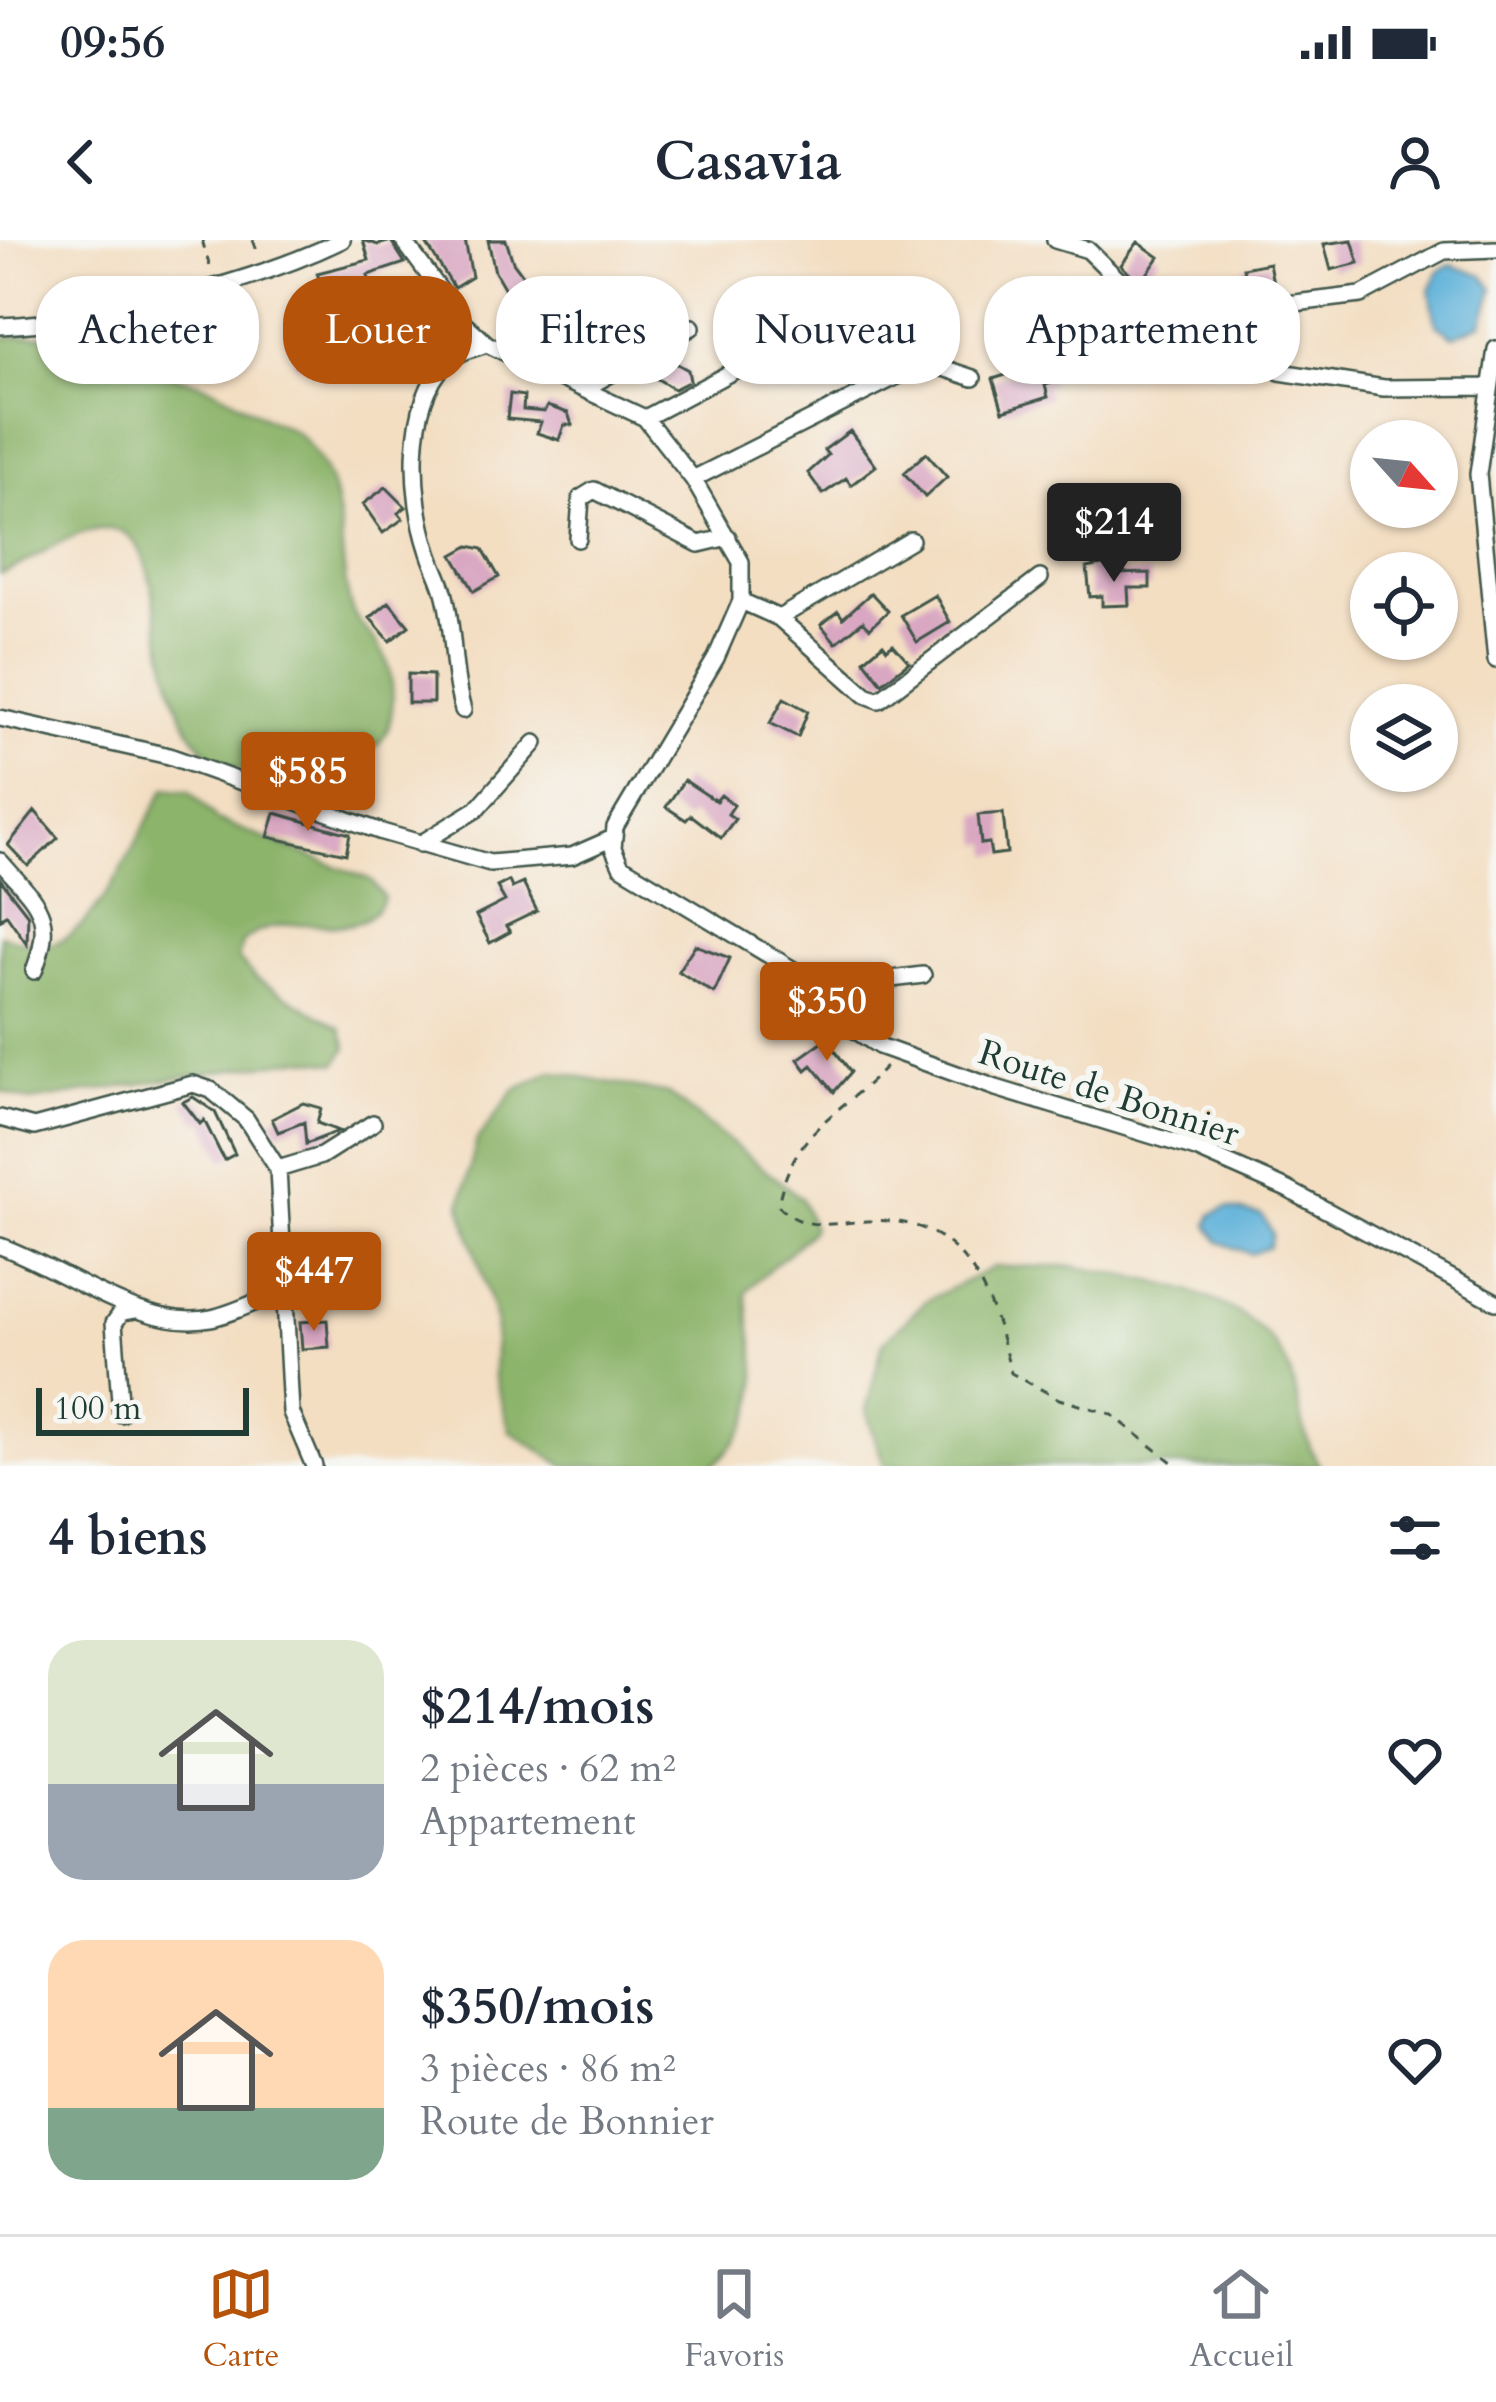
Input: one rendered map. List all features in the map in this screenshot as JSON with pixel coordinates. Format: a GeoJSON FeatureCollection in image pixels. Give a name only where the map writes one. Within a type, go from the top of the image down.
{"type":"FeatureCollection","features":[{"type":"Feature","properties":{"kind":"street"},"geometry":{"type":"LineString","coordinates":[[238,276],[342,240]]}},
{"type":"Feature","properties":{"kind":"street"},"geometry":{"type":"LineString","coordinates":[[0,718],[169,756],[420,844],[512,864],[572,856],[614,838],[620,817],[698,694],[741,602],[745,579],[728,537],[693,479],[645,418],[588,387],[487,344],[464,323],[403,240]]}},
{"type":"Feature","properties":{"kind":"street"},"geometry":{"type":"LineString","coordinates":[[1055,240],[1088,250],[1115,276]]}},
{"type":"Feature","properties":{"kind":"street"},"geometry":{"type":"LineString","coordinates":[[1300,303],[1360,296],[1444,251],[1496,249]]}},
{"type":"Feature","properties":{"kind":"street"},"geometry":{"type":"LineString","coordinates":[[0,326],[36,324]]}},
{"type":"Feature","properties":{"kind":"street"},"geometry":{"type":"LineString","coordinates":[[588,387],[692,327]]}},
{"type":"Feature","properties":{"kind":"street"},"geometry":{"type":"LineString","coordinates":[[463,710],[452,674],[445,593],[419,514],[417,460],[429,389],[442,366],[457,354],[487,344]]}},
{"type":"Feature","properties":{"kind":"street"},"geometry":{"type":"LineString","coordinates":[[1496,349],[1478,474],[1494,600],[1496,660]]}},
{"type":"Feature","properties":{"kind":"street"},"geometry":{"type":"LineString","coordinates":[[693,479],[925,362],[973,378]]}},
{"type":"Feature","properties":{"kind":"street"},"geometry":{"type":"LineString","coordinates":[[1300,375],[1384,388],[1489,387]]}},
{"type":"Feature","properties":{"kind":"street"},"geometry":{"type":"LineString","coordinates":[[645,418],[713,382]]}},
{"type":"Feature","properties":{"kind":"street"},"geometry":{"type":"LineString","coordinates":[[578,539],[581,498],[594,490],[699,544],[728,537]]}},
{"type":"Feature","properties":{"kind":"street"},"geometry":{"type":"LineString","coordinates":[[779,619],[911,540]]}},
{"type":"Feature","properties":{"kind":"street"},"geometry":{"type":"LineString","coordinates":[[741,602],[779,619],[866,695],[883,699],[1040,578]]}},
{"type":"Feature","properties":{"kind":"street"},"geometry":{"type":"LineString","coordinates":[[420,844],[477,809],[535,742]]}},
{"type":"Feature","properties":{"kind":"street","name":"Route de Bonnier"},"geometry":{"type":"LineString","coordinates":[[614,838],[615,856],[628,873],[792,969],[853,1029],[898,1054],[1196,1149],[1287,1189],[1496,1303]]}},
{"type":"Feature","properties":{"kind":"street"},"geometry":{"type":"LineString","coordinates":[[0,861],[43,914],[46,936],[34,971]]}},
{"type":"Feature","properties":{"kind":"street"},"geometry":{"type":"LineString","coordinates":[[813,989],[923,975]]}},
{"type":"Feature","properties":{"kind":"street"},"geometry":{"type":"LineString","coordinates":[[0,1118],[34,1127],[101,1104],[193,1084],[212,1090],[247,1119],[278,1169],[291,1412],[314,1466]]}},
{"type":"Feature","properties":{"kind":"street"},"geometry":{"type":"LineString","coordinates":[[278,1169],[320,1156],[373,1123]]}},
{"type":"Feature","properties":{"kind":"street"},"geometry":{"type":"LineString","coordinates":[[0,1246],[138,1310],[181,1320],[212,1318],[282,1291]]}},
{"type":"Feature","properties":{"kind":"street"},"geometry":{"type":"LineString","coordinates":[[121,1414],[114,1323],[122,1312],[138,1310]]}},
{"type":"Feature","properties":{"kind":"path"},"geometry":{"type":"LineString","coordinates":[[202,240],[213,276]]}},
{"type":"Feature","properties":{"kind":"path"},"geometry":{"type":"LineString","coordinates":[[253,240],[265,268]]}},
{"type":"Feature","properties":{"kind":"path"},"geometry":{"type":"LineString","coordinates":[[898,1054],[849,1104],[802,1138],[784,1176],[778,1205],[791,1220],[831,1226],[906,1223],[961,1249],[993,1303],[1010,1373],[1059,1399],[1111,1414],[1177,1466]]}},
{"type":"Feature","properties":{"kind":"green space"},"geometry":{"type":"Polygon","coordinates":[[[36,336],[36,384],[201,384],[305,441],[320,461],[336,500],[350,604],[389,667],[392,707],[380,742],[352,756],[255,772],[212,756],[185,722],[138,547],[117,530],[71,537],[0,574],[0,338],[36,336]]]}},
{"type":"Feature","properties":{"kind":"green space"},"geometry":{"type":"Polygon","coordinates":[[[166,788],[190,791],[217,820],[371,880],[384,898],[372,914],[357,922],[283,925],[242,942],[238,959],[255,978],[341,1028],[347,1047],[337,1063],[300,1059],[30,1101],[0,1091],[0,935],[47,945],[85,922],[117,878],[166,788]]]}},
{"type":"Feature","properties":{"kind":"green space"},"geometry":{"type":"Polygon","coordinates":[[[551,1071],[668,1094],[801,1198],[813,1228],[746,1292],[756,1366],[753,1407],[732,1446],[712,1466],[564,1466],[510,1431],[494,1375],[496,1321],[461,1205],[477,1140],[514,1091],[551,1071]]]}},
{"type":"Feature","properties":{"kind":"green space"},"geometry":{"type":"Polygon","coordinates":[[[1072,1266],[1161,1283],[1220,1303],[1246,1318],[1285,1361],[1320,1466],[884,1466],[866,1411],[883,1342],[926,1301],[994,1267],[1072,1266]]]}},
{"type":"Feature","properties":{"kind":"water"},"geometry":{"type":"Polygon","coordinates":[[[1451,265],[1483,276],[1493,289],[1482,324],[1454,336],[1436,324],[1430,291],[1438,272],[1451,265]]]}},
{"type":"Feature","properties":{"kind":"water"},"geometry":{"type":"Polygon","coordinates":[[[1226,1208],[1262,1215],[1273,1234],[1269,1247],[1251,1254],[1219,1242],[1208,1225],[1212,1214],[1226,1208]]]}},
{"type":"Feature","properties":{"kind":"building"},"geometry":{"type":"Polygon","coordinates":[[[363,240],[378,245],[391,241],[405,263],[368,276],[317,273],[369,260],[363,240]]]}},
{"type":"Feature","properties":{"kind":"building"},"geometry":{"type":"Polygon","coordinates":[[[424,240],[465,240],[472,276],[446,276],[424,240]]]}},
{"type":"Feature","properties":{"kind":"building"},"geometry":{"type":"Polygon","coordinates":[[[488,240],[506,240],[524,276],[497,276],[488,240]]]}},
{"type":"Feature","properties":{"kind":"building"},"geometry":{"type":"Polygon","coordinates":[[[1352,240],[1359,263],[1331,270],[1324,244],[1352,240]]]}},
{"type":"Feature","properties":{"kind":"building"},"geometry":{"type":"Polygon","coordinates":[[[1138,242],[1159,257],[1146,276],[1132,276],[1121,265],[1138,242]]]}},
{"type":"Feature","properties":{"kind":"building"},"geometry":{"type":"Polygon","coordinates":[[[1269,263],[1272,276],[1245,276],[1243,268],[1269,263]]]}},
{"type":"Feature","properties":{"kind":"building"},"geometry":{"type":"Polygon","coordinates":[[[995,384],[1048,384],[1048,397],[1003,411],[995,384]]]}},
{"type":"Feature","properties":{"kind":"building"},"geometry":{"type":"Polygon","coordinates":[[[510,394],[524,396],[523,410],[544,412],[547,406],[568,413],[572,425],[564,425],[559,440],[537,433],[541,422],[507,419],[510,394]]]}},
{"type":"Feature","properties":{"kind":"building"},"geometry":{"type":"Polygon","coordinates":[[[850,431],[876,466],[851,485],[846,478],[823,494],[808,473],[828,455],[824,450],[850,431]]]}},
{"type":"Feature","properties":{"kind":"building"},"geometry":{"type":"Polygon","coordinates":[[[926,453],[947,477],[925,497],[904,473],[926,453]]]}},
{"type":"Feature","properties":{"kind":"building"},"geometry":{"type":"Polygon","coordinates":[[[386,487],[406,507],[398,513],[403,519],[383,533],[363,504],[386,487]]]}},
{"type":"Feature","properties":{"kind":"building"},"geometry":{"type":"Polygon","coordinates":[[[469,546],[483,549],[499,577],[474,591],[453,555],[469,546]]]}},
{"type":"Feature","properties":{"kind":"building"},"geometry":{"type":"Polygon","coordinates":[[[1112,563],[1112,574],[1150,573],[1150,588],[1128,588],[1129,605],[1102,606],[1102,596],[1090,597],[1087,568],[1112,563]]]}},
{"type":"Feature","properties":{"kind":"building"},"geometry":{"type":"Polygon","coordinates":[[[871,593],[888,611],[870,628],[863,621],[836,643],[821,625],[838,611],[843,618],[871,593]]]}},
{"type":"Feature","properties":{"kind":"building"},"geometry":{"type":"Polygon","coordinates":[[[935,595],[950,622],[917,642],[901,615],[935,595]]]}},
{"type":"Feature","properties":{"kind":"building"},"geometry":{"type":"Polygon","coordinates":[[[389,602],[409,626],[390,641],[370,618],[389,602]]]}},
{"type":"Feature","properties":{"kind":"building"},"geometry":{"type":"Polygon","coordinates":[[[883,644],[887,649],[893,644],[909,662],[882,683],[864,660],[883,644]]]}},
{"type":"Feature","properties":{"kind":"building"},"geometry":{"type":"Polygon","coordinates":[[[408,674],[433,675],[433,703],[408,703],[408,674]]]}},
{"type":"Feature","properties":{"kind":"building"},"geometry":{"type":"Polygon","coordinates":[[[784,698],[808,711],[798,737],[770,723],[784,698]]]}},
{"type":"Feature","properties":{"kind":"building"},"geometry":{"type":"Polygon","coordinates":[[[684,780],[716,801],[721,795],[734,805],[728,814],[735,819],[721,838],[691,815],[686,820],[666,807],[684,780]]]}},
{"type":"Feature","properties":{"kind":"building"},"geometry":{"type":"Polygon","coordinates":[[[35,811],[58,838],[28,866],[8,845],[35,811]]]}},
{"type":"Feature","properties":{"kind":"building"},"geometry":{"type":"Polygon","coordinates":[[[275,813],[350,834],[346,854],[268,837],[275,813]]]}},
{"type":"Feature","properties":{"kind":"building"},"geometry":{"type":"Polygon","coordinates":[[[1003,813],[1007,853],[991,855],[989,843],[981,844],[978,815],[1003,813]]]}},
{"type":"Feature","properties":{"kind":"building"},"geometry":{"type":"Polygon","coordinates":[[[0,879],[28,915],[27,944],[6,914],[0,920],[0,879]]]}},
{"type":"Feature","properties":{"kind":"building"},"geometry":{"type":"Polygon","coordinates":[[[509,881],[512,888],[523,883],[537,911],[506,926],[510,932],[490,943],[476,916],[505,901],[497,887],[509,881]]]}},
{"type":"Feature","properties":{"kind":"building"},"geometry":{"type":"Polygon","coordinates":[[[695,945],[730,958],[714,993],[678,971],[695,945]]]}},
{"type":"Feature","properties":{"kind":"building"},"geometry":{"type":"Polygon","coordinates":[[[826,1039],[851,1072],[834,1092],[812,1065],[806,1070],[798,1059],[826,1039]]]}},
{"type":"Feature","properties":{"kind":"building"},"geometry":{"type":"Polygon","coordinates":[[[193,1097],[215,1112],[235,1154],[224,1160],[204,1120],[200,1124],[183,1102],[193,1097]]]}},
{"type":"Feature","properties":{"kind":"building"},"geometry":{"type":"Polygon","coordinates":[[[303,1103],[321,1108],[317,1123],[339,1131],[306,1144],[304,1122],[278,1132],[272,1119],[303,1103]]]}},
{"type":"Feature","properties":{"kind":"building"},"geometry":{"type":"Polygon","coordinates":[[[327,1320],[329,1347],[302,1349],[300,1322],[327,1320]]]}}]}
